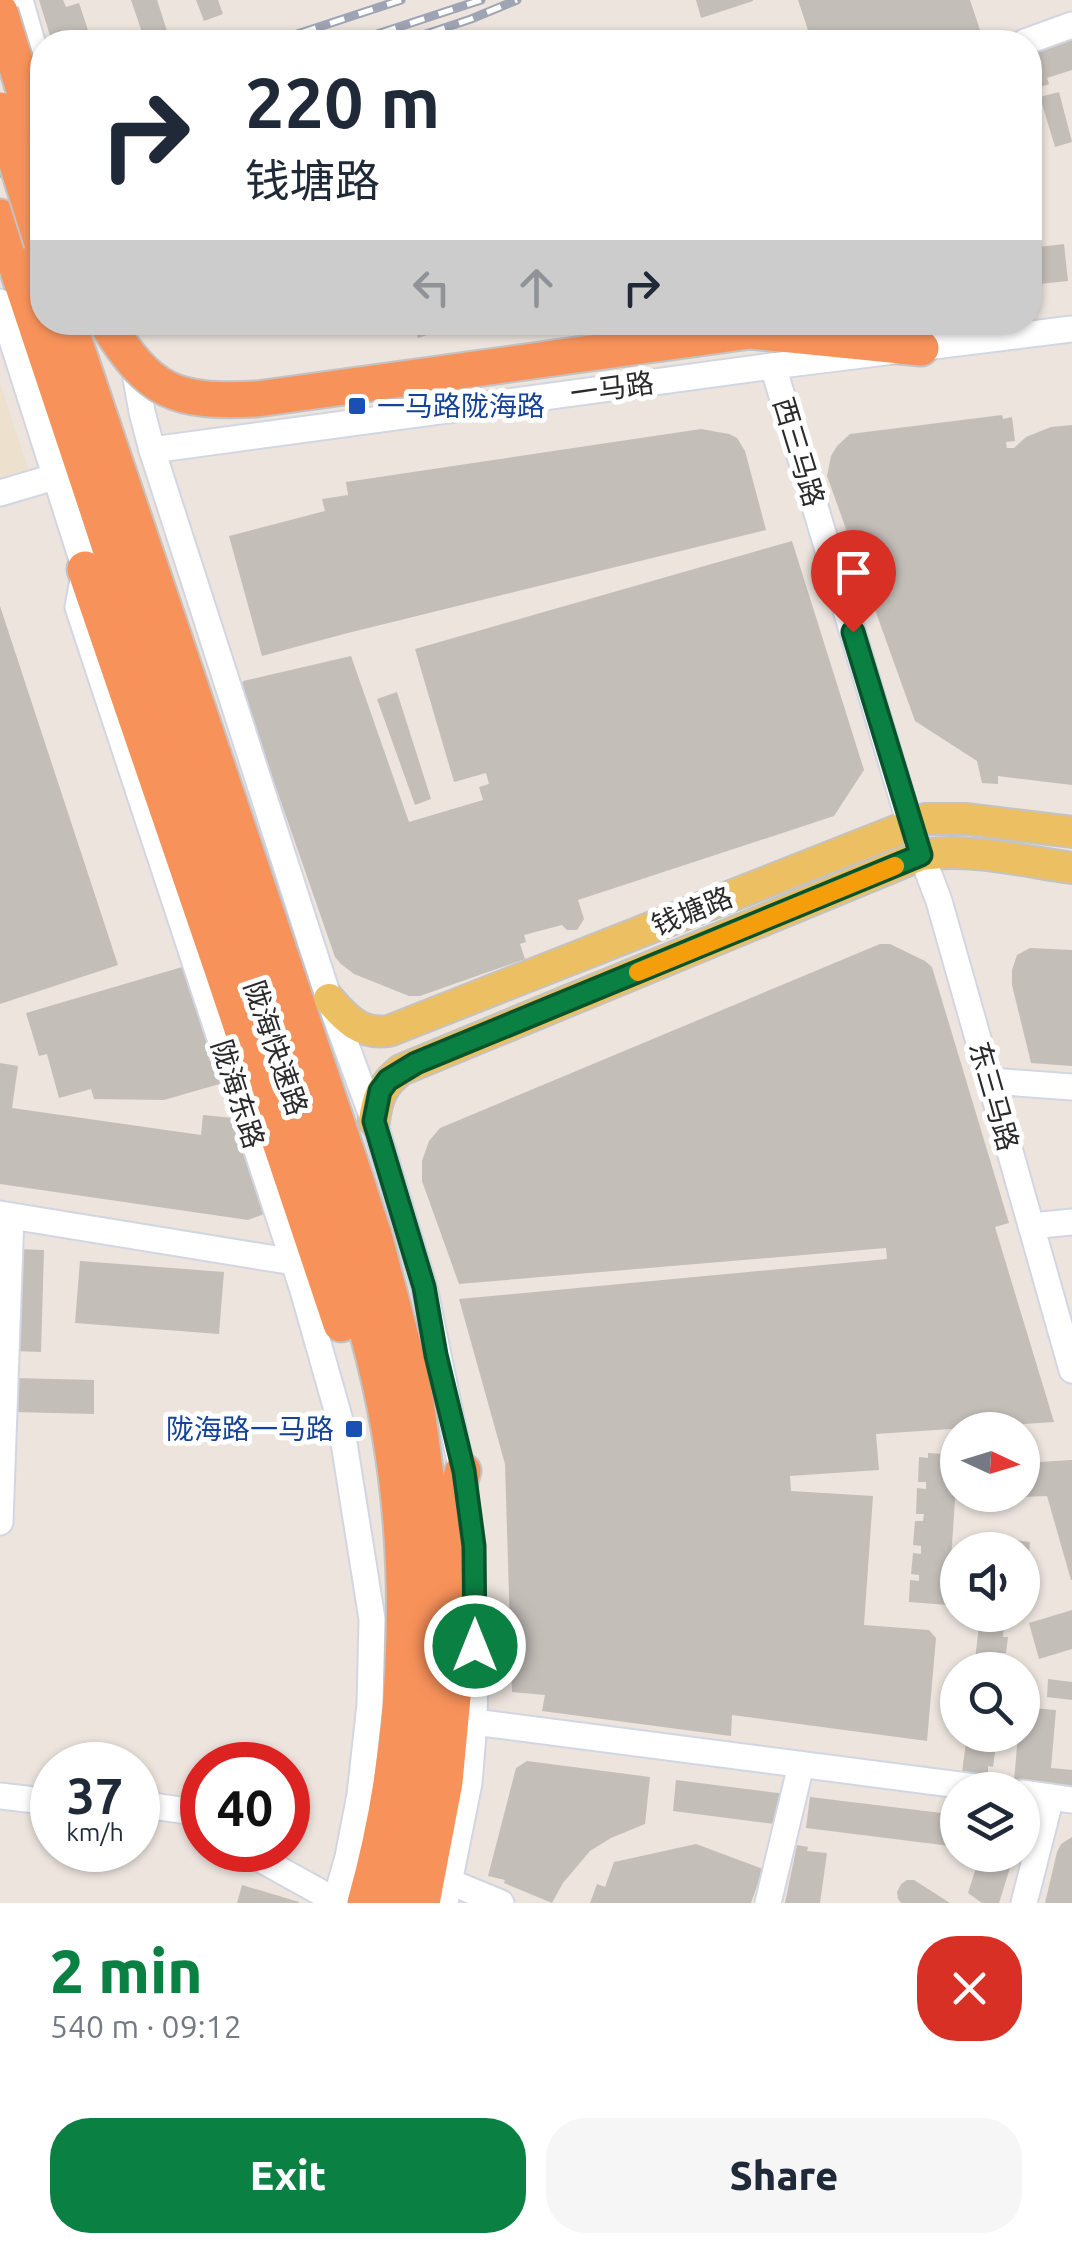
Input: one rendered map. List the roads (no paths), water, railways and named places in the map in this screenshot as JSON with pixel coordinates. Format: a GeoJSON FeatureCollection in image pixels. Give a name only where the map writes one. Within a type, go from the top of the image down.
{"type":"FeatureCollection","features":[{"type":"Feature","properties":{"kind":"highway"},"geometry":{"type":"LineString","coordinates":[[0,12],[30,110]]}},
{"type":"Feature","properties":{"kind":"highway"},"geometry":{"type":"LineString","coordinates":[[0,110],[30,205]]}},
{"type":"Feature","properties":{"kind":"highway","name":"陇海快速路"},"geometry":{"type":"LineString","coordinates":[[0,217],[30,306]]}},
{"type":"Feature","properties":{"kind":"highway","name":"陇海快速路"},"geometry":{"type":"LineString","coordinates":[[40,335],[349,1268],[390,1430],[403,1570],[403,1661],[396,1742],[380,1838],[345,1902]]}},
{"type":"Feature","properties":{"kind":"highway","name":"陇海快速路"},"geometry":{"type":"LineString","coordinates":[[72,335],[364,1205],[392,1299],[416,1402],[430,1514],[433,1590],[418,1783],[396,1903]]}},
{"type":"Feature","properties":{"kind":"highway"},"geometry":{"type":"LineString","coordinates":[[114,335],[126,356],[155,382],[194,399],[224,400],[256,399],[693,335]]}},
{"type":"Feature","properties":{"kind":"highway"},"geometry":{"type":"LineString","coordinates":[[814,335],[922,348]]}},
{"type":"Feature","properties":{"kind":"highway"},"geometry":{"type":"LineString","coordinates":[[84,569],[352,1360],[372,1432],[389,1547],[403,1570]]}},
{"type":"Feature","properties":{"kind":"highway"},"geometry":{"type":"LineString","coordinates":[[438,1885],[462,1601],[454,1500],[464,1471]]}},
{"type":"Feature","properties":{"kind":"main road","name":"钱塘路"},"geometry":{"type":"LineString","coordinates":[[329,999],[357,1026],[377,1033],[389,1031],[926,819],[967,819],[1072,832]]}},
{"type":"Feature","properties":{"kind":"main road","name":"钱塘路"},"geometry":{"type":"LineString","coordinates":[[374,1121],[380,1091],[400,1070],[921,855],[965,854],[1072,868]]}},
{"type":"Feature","properties":{"kind":"street"},"geometry":{"type":"LineString","coordinates":[[20,0],[30,35]]}},
{"type":"Feature","properties":{"kind":"street"},"geometry":{"type":"LineString","coordinates":[[1042,36],[1072,25]]}},
{"type":"Feature","properties":{"kind":"street","name":"陇海东路"},"geometry":{"type":"LineString","coordinates":[[0,302],[84,569],[78,606],[294,1262],[341,1424],[372,1620],[370,1705],[345,1902]]}},
{"type":"Feature","properties":{"kind":"street","name":"一马路"},"geometry":{"type":"LineString","coordinates":[[1042,333],[1072,329]]}},
{"type":"Feature","properties":{"kind":"street"},"geometry":{"type":"LineString","coordinates":[[127,335],[152,450],[329,999],[374,1121],[424,1287],[464,1471],[474,1546],[476,1608],[469,1783],[438,1885],[501,1903]]}},
{"type":"Feature","properties":{"kind":"street","name":"一马路"},"geometry":{"type":"LineString","coordinates":[[152,450],[1025,335]]}},
{"type":"Feature","properties":{"kind":"street","name":"西三马路"},"geometry":{"type":"LineString","coordinates":[[773,366],[910,824]]}},
{"type":"Feature","properties":{"kind":"street"},"geometry":{"type":"LineString","coordinates":[[0,493],[54,476]]}},
{"type":"Feature","properties":{"kind":"street","name":"东三马路"},"geometry":{"type":"LineString","coordinates":[[910,824],[939,901],[1072,1370]]}},
{"type":"Feature","properties":{"kind":"street"},"geometry":{"type":"LineString","coordinates":[[990,1081],[1072,1087]]}},
{"type":"Feature","properties":{"kind":"street"},"geometry":{"type":"LineString","coordinates":[[0,1522],[5,1215],[294,1262]]}},
{"type":"Feature","properties":{"kind":"street"},"geometry":{"type":"LineString","coordinates":[[1031,1226],[1072,1222]]}},
{"type":"Feature","properties":{"kind":"street"},"geometry":{"type":"LineString","coordinates":[[474,1722],[940,1782]]}},
{"type":"Feature","properties":{"kind":"street"},"geometry":{"type":"LineString","coordinates":[[768,1903],[800,1764]]}},
{"type":"Feature","properties":{"kind":"street"},"geometry":{"type":"LineString","coordinates":[[0,1796],[30,1799]]}},
{"type":"Feature","properties":{"kind":"street"},"geometry":{"type":"LineString","coordinates":[[1024,1903],[1062,1798]]}},
{"type":"Feature","properties":{"kind":"street"},"geometry":{"type":"LineString","coordinates":[[287,1872],[345,1902]]}},
{"type":"Feature","properties":{"kind":"railway"},"geometry":{"type":"LineString","coordinates":[[310,30],[401,0]]}},
{"type":"Feature","properties":{"kind":"railway"},"geometry":{"type":"LineString","coordinates":[[390,30],[481,0]]}},
{"type":"Feature","properties":{"kind":"railway"},"geometry":{"type":"LineString","coordinates":[[438,30],[517,0]]}},
{"type":"Feature","properties":{"kind":"railway"},"geometry":{"type":"LineString","coordinates":[[0,129],[30,120]]}},
{"type":"Feature","properties":{"kind":"railway"},"geometry":{"type":"LineString","coordinates":[[0,147],[30,137]]}},
{"type":"Feature","properties":{"kind":"railway"},"geometry":{"type":"LineString","coordinates":[[0,173],[30,163]]}},
{"type":"Feature","properties":{"kind":"place","name":"一马路陇海路"},"geometry":{"type":"Point","coordinates":[357,406]}},
{"type":"Feature","properties":{"kind":"place","name":"陇海路一马路"},"geometry":{"type":"Point","coordinates":[354,1429]}}]}
